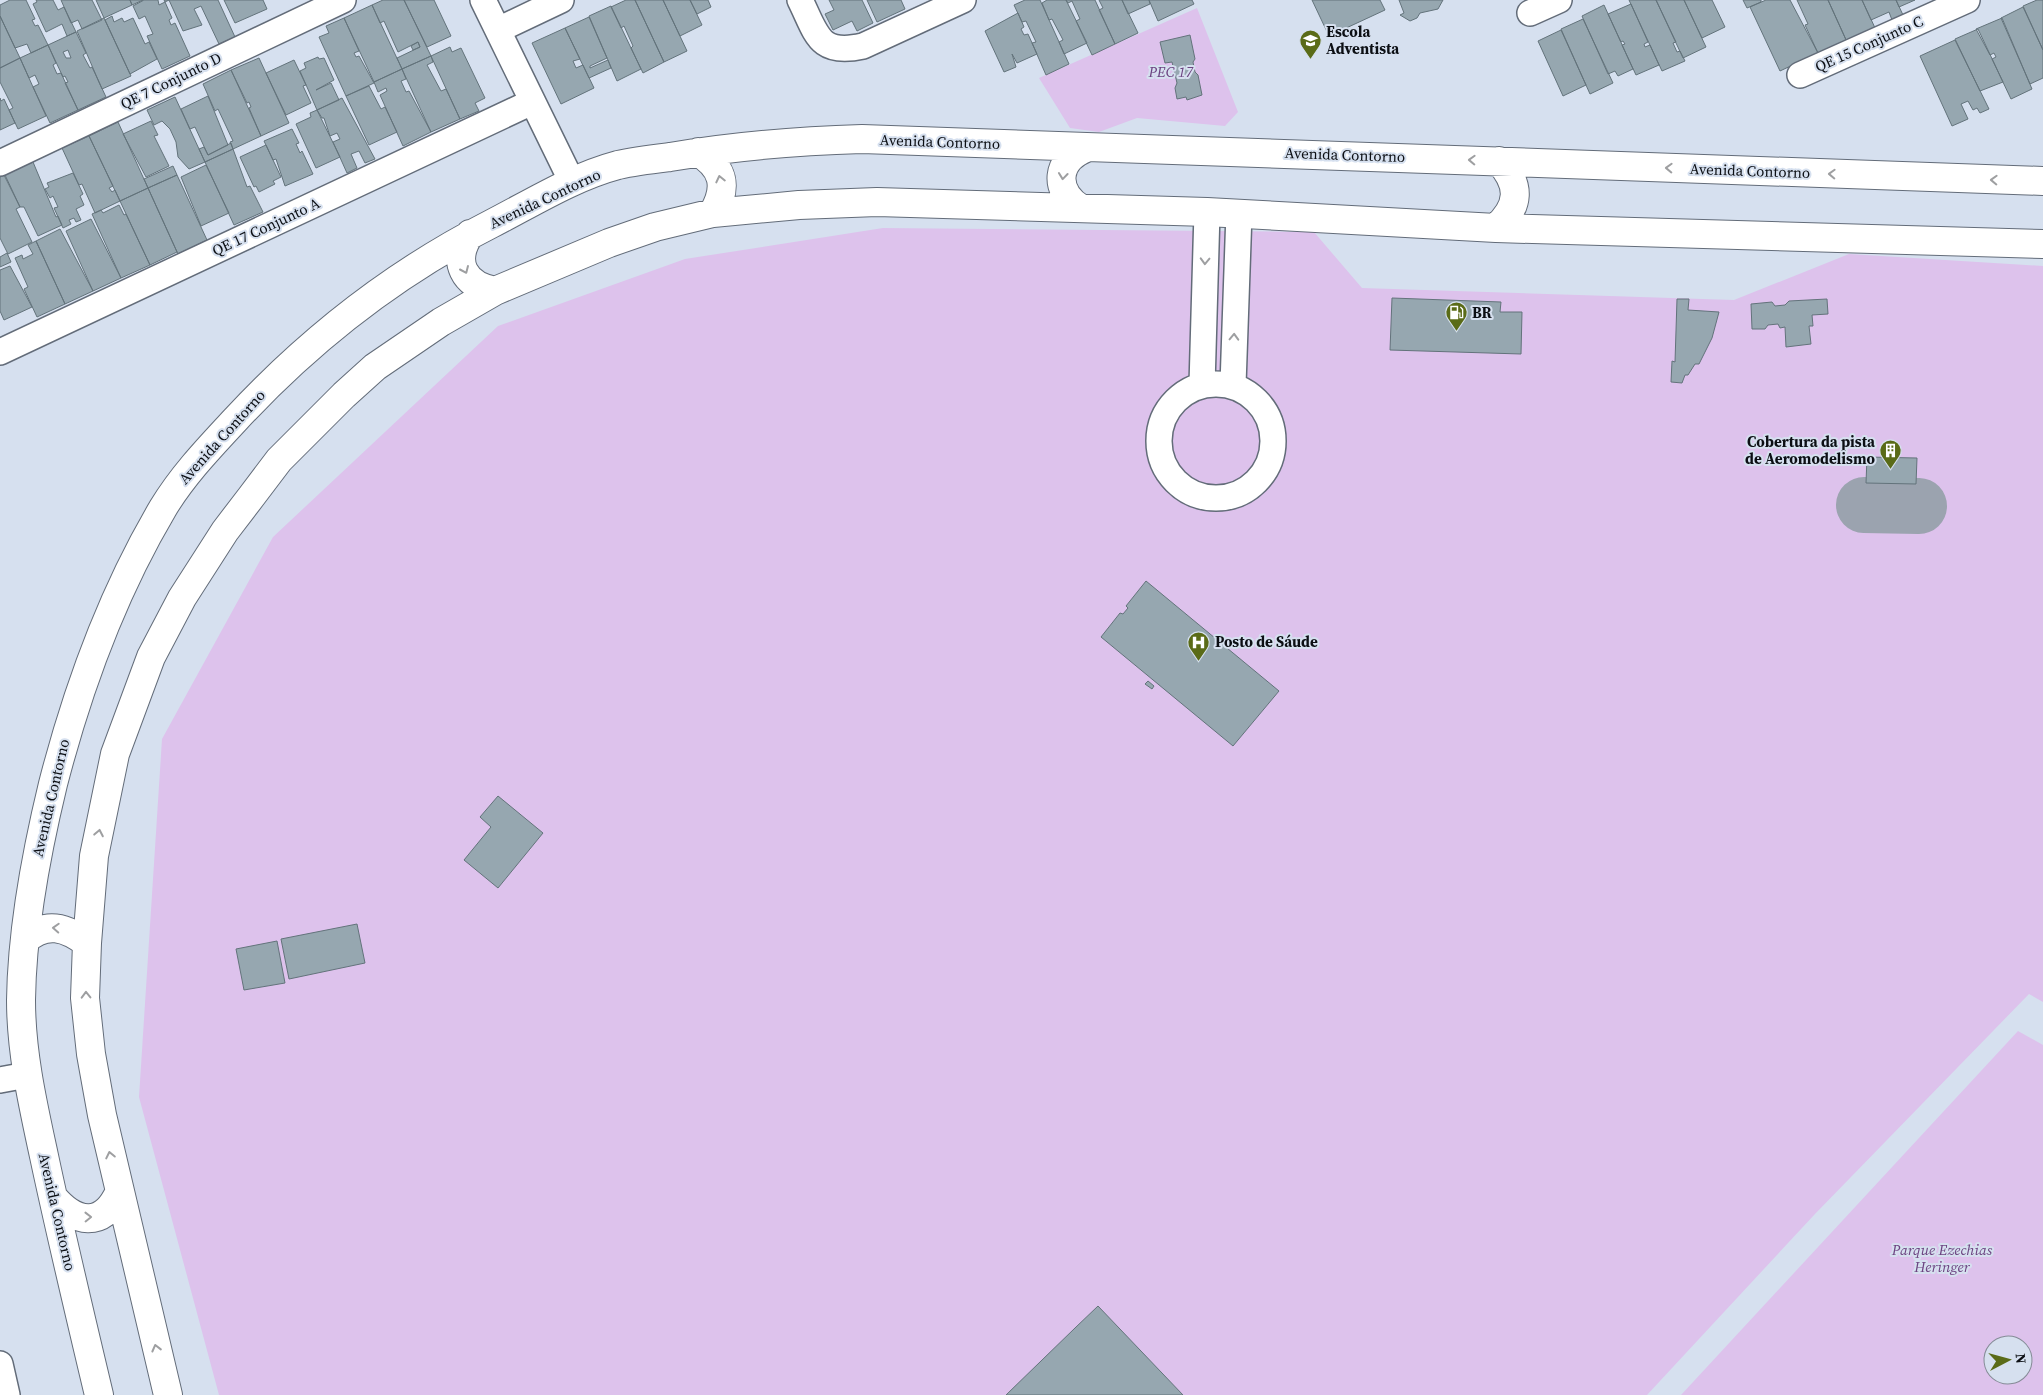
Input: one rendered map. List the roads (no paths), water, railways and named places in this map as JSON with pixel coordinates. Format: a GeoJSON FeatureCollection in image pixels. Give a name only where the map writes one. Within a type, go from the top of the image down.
{"type":"FeatureCollection","features":[{"type":"Feature","properties":{"kind":"main road","name":"Avenida Contorno"},"geometry":{"type":"LineString","coordinates":[[99,1395],[27,1075],[21,1002],[25,940],[37,850],[68,724],[98,639],[130,570],[164,506],[202,456],[256,397],[354,310],[408,270],[470,234],[572,182],[618,165],[698,152],[792,141],[862,139],[2043,181]]}},
{"type":"Feature","properties":{"kind":"main road"},"geometry":{"type":"LineString","coordinates":[[1080,208],[1070,202],[1064,193],[1061,182],[1062,170],[1067,160],[1075,152],[1086,148]]}},
{"type":"Feature","properties":{"kind":"main road"},"geometry":{"type":"LineString","coordinates":[[698,152],[710,160],[719,172],[722,186],[720,200],[713,213]]}},
{"type":"Feature","properties":{"kind":"main road"},"geometry":{"type":"LineString","coordinates":[[1496,228],[1508,217],[1514,203],[1515,187],[1509,173],[1499,161]]}},
{"type":"Feature","properties":{"kind":"main road"},"geometry":{"type":"LineString","coordinates":[[168,1395],[119,1193],[91,1054],[86,998],[87,943],[94,856],[115,754],[151,656],[182,598],[245,503],[279,460],[310,427],[375,367],[441,322],[496,291],[609,243],[655,227],[713,213],[799,205],[877,202],[1080,208],[1207,212],[1496,228],[2043,244]]}},
{"type":"Feature","properties":{"kind":"main road"},"geometry":{"type":"LineString","coordinates":[[470,234],[465,242],[461,258],[465,274],[477,286],[496,291]]}},
{"type":"Feature","properties":{"kind":"main road"},"geometry":{"type":"LineString","coordinates":[[25,940],[33,933],[54,927],[65,928],[87,943]]}},
{"type":"Feature","properties":{"kind":"main road"},"geometry":{"type":"LineString","coordinates":[[53,1197],[62,1208],[74,1216],[88,1219],[102,1215],[113,1206],[119,1193]]}},
{"type":"Feature","properties":{"kind":"street","name":"QE 7 Conjunto D"},"geometry":{"type":"LineString","coordinates":[[0,164],[343,0]]}},
{"type":"Feature","properties":{"kind":"street"},"geometry":{"type":"LineString","coordinates":[[483,0],[572,182]]}},
{"type":"Feature","properties":{"kind":"street"},"geometry":{"type":"LineString","coordinates":[[498,30],[561,0]]}},
{"type":"Feature","properties":{"kind":"street"},"geometry":{"type":"LineString","coordinates":[[800,0],[819,38],[827,46],[849,49],[863,46],[963,0]]}},
{"type":"Feature","properties":{"kind":"street"},"geometry":{"type":"LineString","coordinates":[[1530,13],[1559,0]]}},
{"type":"Feature","properties":{"kind":"street","name":"QE 15 Conjunto C"},"geometry":{"type":"LineString","coordinates":[[1800,75],[1966,0]]}},
{"type":"Feature","properties":{"kind":"street","name":"QE 17 Conjunto A"},"geometry":{"type":"LineString","coordinates":[[0,352],[532,102]]}},
{"type":"Feature","properties":{"kind":"street"},"geometry":{"type":"LineString","coordinates":[[1202,384],[1207,212]]}},
{"type":"Feature","properties":{"kind":"street"},"geometry":{"type":"LineString","coordinates":[[1233,385],[1238,214]]}},
{"type":"Feature","properties":{"kind":"street"},"geometry":{"type":"LineString","coordinates":[[1202,384],[1233,385],[1250,394],[1263,407],[1271,424],[1274,442],[1271,460],[1262,477],[1248,489],[1231,497],[1213,499],[1195,494],[1179,485],[1167,471],[1160,454],[1159,435],[1164,417],[1174,402],[1188,390],[1202,384]]}},
{"type":"Feature","properties":{"kind":"street"},"geometry":{"type":"LineString","coordinates":[[0,1080],[27,1075]]}},
{"type":"Feature","properties":{"kind":"street"},"geometry":{"type":"LineString","coordinates":[[0,1364],[7,1395]]}},
{"type":"Feature","properties":{"kind":"place","name":"Escola Adventista"},"geometry":{"type":"Point","coordinates":[1310,60]}},
{"type":"Feature","properties":{"kind":"place","name":"BR"},"geometry":{"type":"Point","coordinates":[1456,332]}},
{"type":"Feature","properties":{"kind":"place","name":"Cobertura da pista de Aeromodelismo"},"geometry":{"type":"Point","coordinates":[1891,470]}},
{"type":"Feature","properties":{"kind":"place","name":"Posto de Sáude"},"geometry":{"type":"Point","coordinates":[1199,661]}},
{"type":"Feature","properties":{"kind":"park label","name":"PEC 17"},"geometry":{"type":"Point","coordinates":[1171,72]}},
{"type":"Feature","properties":{"kind":"park label","name":"Parque Ezechias Heringer"},"geometry":{"type":"Point","coordinates":[1942,1258]}}]}
